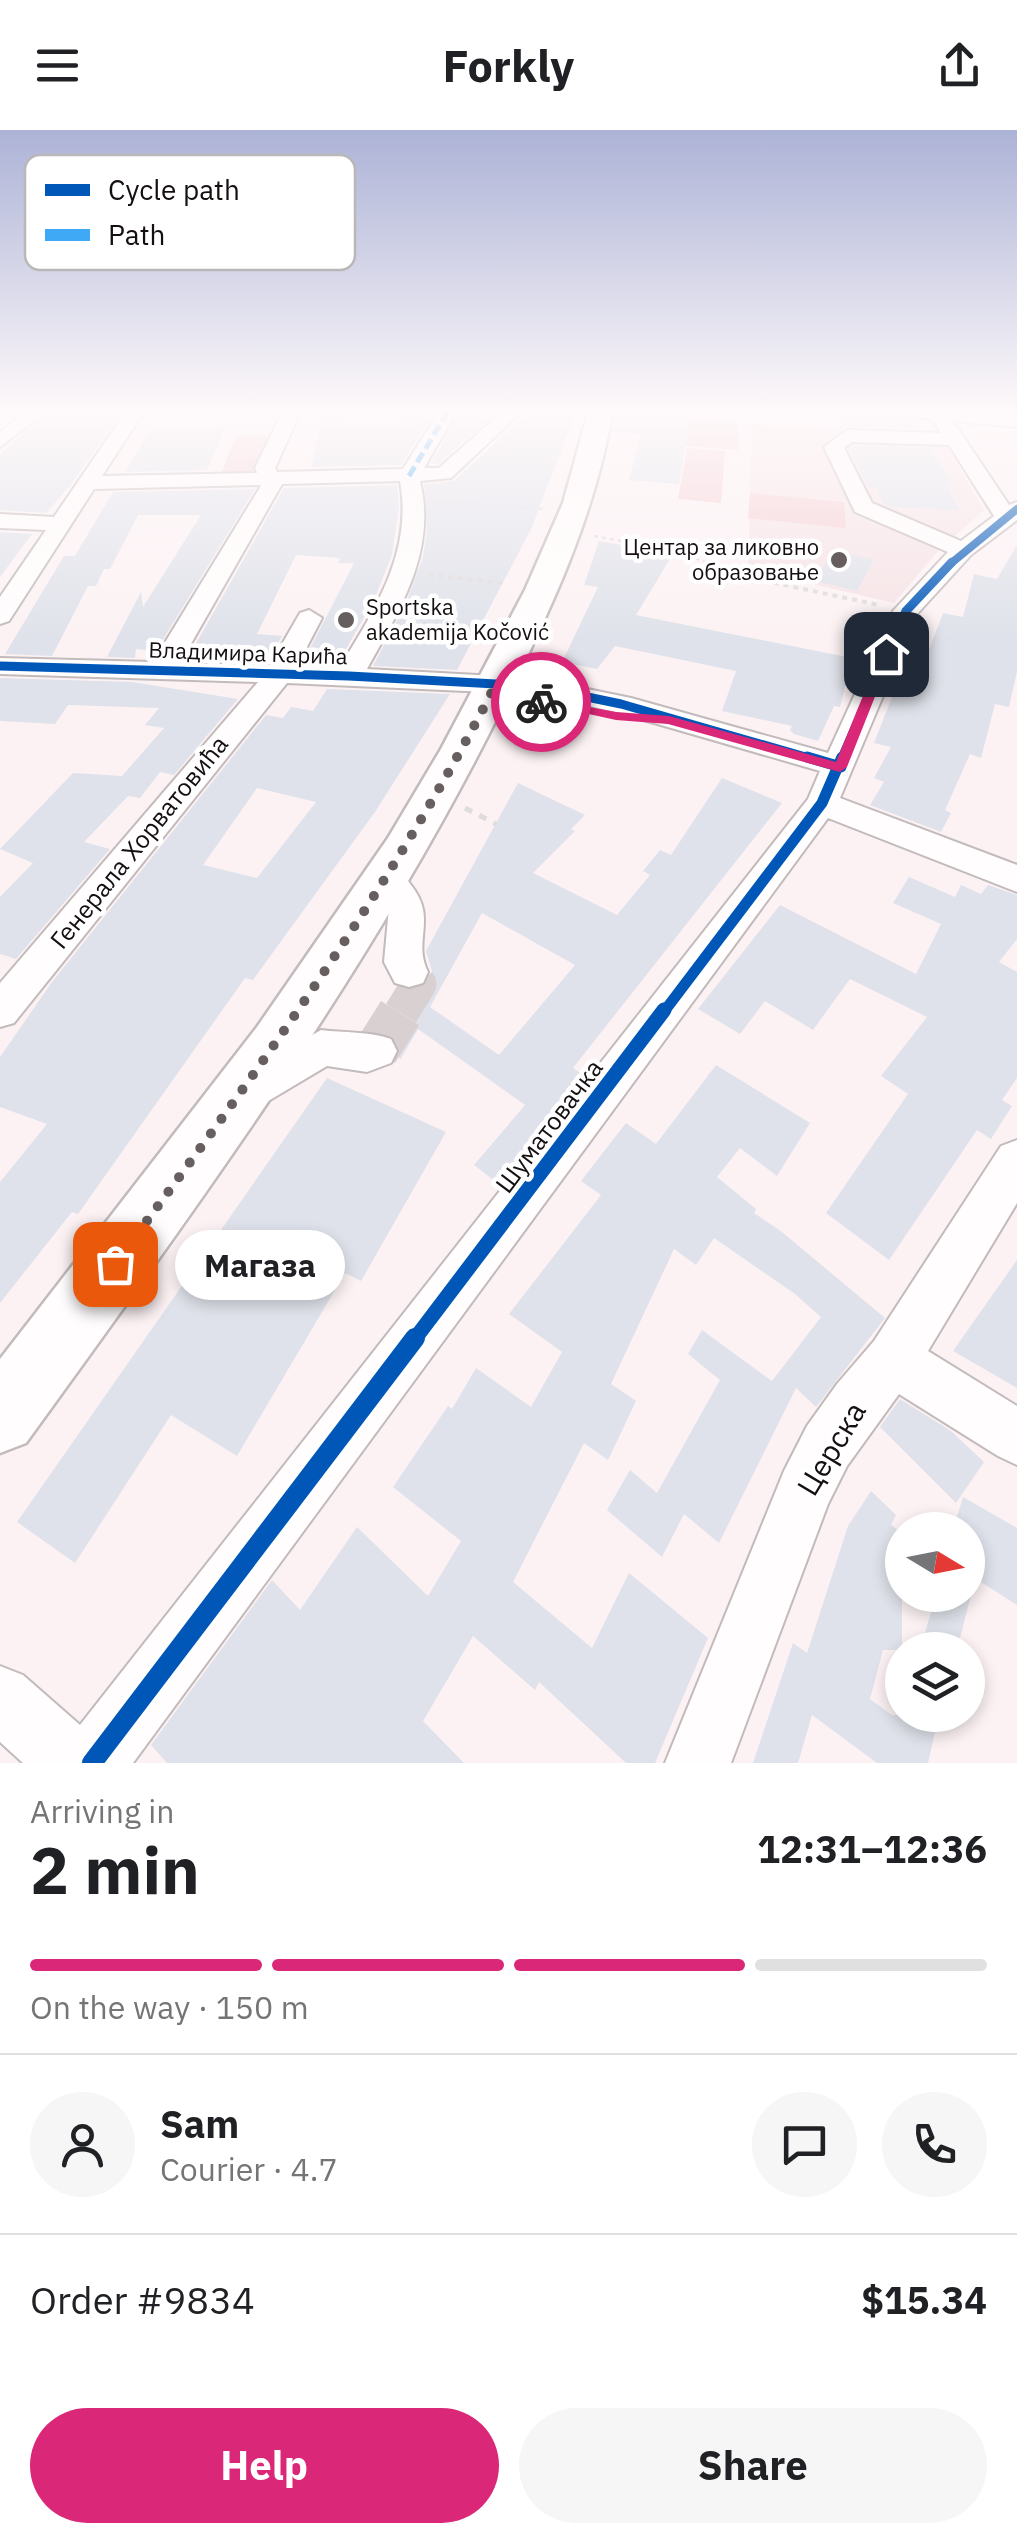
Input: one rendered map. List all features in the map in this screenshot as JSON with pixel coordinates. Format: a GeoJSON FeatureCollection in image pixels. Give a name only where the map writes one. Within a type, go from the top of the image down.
{"type":"FeatureCollection","features":[{"type":"Feature","properties":{"kind":"main road"},"geometry":{"type":"LineString","coordinates":[[0,1417],[234,1103],[386,876],[495,686],[573,512],[579,489]]}},
{"type":"Feature","properties":{"kind":"street"},"geometry":{"type":"LineString","coordinates":[[0,616],[86,489]]}},
{"type":"Feature","properties":{"kind":"street"},"geometry":{"type":"LineString","coordinates":[[161,671],[270,489]]}},
{"type":"Feature","properties":{"kind":"street"},"geometry":{"type":"LineString","coordinates":[[341,489],[415,500],[428,489]]}},
{"type":"Feature","properties":{"kind":"street"},"geometry":{"type":"LineString","coordinates":[[348,676],[410,560],[419,489]]}},
{"type":"Feature","properties":{"kind":"street"},"geometry":{"type":"LineString","coordinates":[[854,489],[863,507],[972,543],[1006,543]]}},
{"type":"Feature","properties":{"kind":"street"},"geometry":{"type":"LineString","coordinates":[[994,489],[1011,512]]}},
{"type":"Feature","properties":{"kind":"street"},"geometry":{"type":"LineString","coordinates":[[862,533],[856,514],[863,507]]}},
{"type":"Feature","properties":{"kind":"street","name":"Шуматовачка"},"geometry":{"type":"LineString","coordinates":[[92,1763],[831,785],[906,611],[972,543],[1011,512]]}},
{"type":"Feature","properties":{"kind":"street"},"geometry":{"type":"LineString","coordinates":[[0,522],[63,524]]}},
{"type":"Feature","properties":{"kind":"street","name":"Генерала Хорватовића"},"geometry":{"type":"LineString","coordinates":[[0,1011],[279,674],[310,618]]}},
{"type":"Feature","properties":{"kind":"street","name":"Владимира Карића"},"geometry":{"type":"LineString","coordinates":[[0,666],[348,676],[495,686],[529,699],[616,716],[669,720],[831,785],[1017,879]]}},
{"type":"Feature","properties":{"kind":"street"},"geometry":{"type":"LineString","coordinates":[[386,876],[407,906],[403,962],[409,972]]}},
{"type":"Feature","properties":{"kind":"street"},"geometry":{"type":"LineString","coordinates":[[234,1103],[321,1048],[367,1054],[376,1051]]}},
{"type":"Feature","properties":{"kind":"street","name":"Церска"},"geometry":{"type":"LineString","coordinates":[[698,1763],[804,1490],[826,1446],[893,1360],[1017,1161]]}},
{"type":"Feature","properties":{"kind":"street"},"geometry":{"type":"LineString","coordinates":[[893,1360],[1017,1437]]}},
{"type":"Feature","properties":{"kind":"street"},"geometry":{"type":"LineString","coordinates":[[0,1698],[72,1763]]}},
{"type":"Feature","properties":{"kind":"path"},"geometry":{"type":"LineString","coordinates":[[415,500],[538,509]]}},
{"type":"Feature","properties":{"kind":"path"},"geometry":{"type":"LineString","coordinates":[[580,536],[675,551],[756,579],[906,611]]}},
{"type":"Feature","properties":{"kind":"path"},"geometry":{"type":"LineString","coordinates":[[413,573],[503,584]]}},
{"type":"Feature","properties":{"kind":"path"},"geometry":{"type":"LineString","coordinates":[[465,808],[496,824]]}},
{"type":"Feature","properties":{"kind":"shaded area"},"geometry":{"type":"Polygon","coordinates":[[[680,489],[722,489],[721,503],[678,499],[680,489]]]}},
{"type":"Feature","properties":{"kind":"shaded area"},"geometry":{"type":"Polygon","coordinates":[[[750,489],[972,489],[984,510],[938,551],[894,603],[748,569],[750,489]]]}},
{"type":"Feature","properties":{"kind":"shaded area"},"geometry":{"type":"Polygon","coordinates":[[[750,493],[844,502],[846,528],[748,518],[750,493]]]}},
{"type":"Feature","properties":{"kind":"building"},"geometry":{"type":"Polygon","coordinates":[[[0,489],[67,489],[46,513],[0,510],[0,489]]]}},
{"type":"Feature","properties":{"kind":"building"},"geometry":{"type":"Polygon","coordinates":[[[255,489],[156,651],[136,649],[135,658],[107,657],[141,592],[143,607],[201,515],[138,515],[110,569],[104,569],[96,586],[88,586],[52,656],[5,654],[64,556],[75,556],[113,492],[255,489]]]}},
{"type":"Feature","properties":{"kind":"building"},"geometry":{"type":"Polygon","coordinates":[[[283,489],[397,489],[399,507],[392,555],[374,600],[338,663],[303,662],[354,563],[338,563],[340,558],[296,555],[257,634],[282,636],[268,660],[190,654],[283,489]]]}},
{"type":"Feature","properties":{"kind":"building"},"geometry":{"type":"Polygon","coordinates":[[[424,489],[546,489],[531,529],[457,670],[373,666],[406,603],[423,557],[427,532],[424,489]]]}},
{"type":"Feature","properties":{"kind":"building"},"geometry":{"type":"Polygon","coordinates":[[[877,489],[949,489],[959,510],[892,507],[883,503],[877,489]]]}},
{"type":"Feature","properties":{"kind":"building"},"geometry":{"type":"Polygon","coordinates":[[[0,532],[32,534],[0,577],[0,532]]]}},
{"type":"Feature","properties":{"kind":"building"},"geometry":{"type":"Polygon","coordinates":[[[599,541],[673,554],[636,615],[852,658],[840,707],[834,706],[818,741],[794,734],[792,726],[722,711],[736,671],[615,646],[597,669],[562,662],[598,587],[584,585],[599,541]]]}},
{"type":"Feature","properties":{"kind":"building"},"geometry":{"type":"Polygon","coordinates":[[[1017,545],[1017,671],[1009,707],[995,704],[981,758],[970,754],[945,810],[951,813],[941,832],[870,805],[884,782],[874,778],[891,747],[874,743],[899,679],[916,684],[943,613],[963,617],[974,574],[997,579],[1017,545]]]}},
{"type":"Feature","properties":{"kind":"building"},"geometry":{"type":"Polygon","coordinates":[[[850,554],[874,560],[857,591],[815,581],[830,556],[846,560],[850,554]]]}},
{"type":"Feature","properties":{"kind":"building"},"geometry":{"type":"Polygon","coordinates":[[[0,678],[132,682],[238,699],[174,775],[160,772],[140,798],[128,796],[84,842],[110,849],[16,959],[0,954],[0,897],[33,863],[0,849],[73,773],[122,776],[164,728],[145,725],[159,708],[68,705],[55,724],[0,721],[0,678]]]}},
{"type":"Feature","properties":{"kind":"building"},"geometry":{"type":"Polygon","coordinates":[[[327,689],[450,694],[375,812],[253,980],[245,978],[78,1214],[72,1212],[0,1303],[0,1182],[47,1124],[0,1107],[0,1057],[52,982],[266,715],[283,718],[291,707],[313,711],[327,689]],[[257,788],[203,865],[257,878],[316,802],[257,788]]]}},
{"type":"Feature","properties":{"kind":"building"},"geometry":{"type":"Polygon","coordinates":[[[722,778],[782,803],[573,1068],[585,1076],[500,1185],[474,1165],[525,1105],[418,1029],[400,1060],[394,1037],[375,1031],[400,988],[410,991],[426,985],[432,971],[426,951],[518,783],[585,815],[571,829],[575,831],[533,873],[617,915],[650,875],[643,871],[660,850],[671,855],[722,778]],[[482,913],[430,1007],[499,1055],[575,965],[482,913]]]}},
{"type":"Feature","properties":{"kind":"building"},"geometry":{"type":"Polygon","coordinates":[[[909,877],[955,897],[961,885],[981,894],[988,885],[1017,895],[1017,939],[999,962],[1017,972],[1017,1078],[1002,1100],[1012,1106],[991,1139],[977,1130],[889,1260],[826,1213],[908,1094],[881,1076],[927,1017],[850,979],[813,1030],[765,1001],[740,1034],[698,1009],[780,905],[916,974],[941,924],[893,903],[909,877]]]}},
{"type":"Feature","properties":{"kind":"building"},"geometry":{"type":"Polygon","coordinates":[[[716,1065],[810,1123],[777,1176],[740,1148],[717,1177],[756,1209],[754,1213],[885,1318],[816,1407],[796,1388],[719,1543],[684,1514],[662,1557],[607,1510],[630,1470],[657,1493],[720,1380],[688,1354],[702,1330],[772,1381],[821,1317],[795,1294],[714,1238],[696,1265],[674,1249],[611,1384],[636,1401],[608,1460],[584,1443],[513,1582],[592,1648],[629,1573],[708,1638],[655,1763],[626,1763],[539,1682],[535,1690],[473,1636],[423,1721],[464,1763],[167,1763],[151,1745],[272,1580],[300,1610],[357,1527],[428,1596],[461,1541],[393,1487],[448,1406],[452,1409],[476,1368],[531,1407],[562,1352],[509,1314],[601,1195],[581,1181],[626,1123],[656,1144],[716,1065]]]}},
{"type":"Feature","properties":{"kind":"building"},"geometry":{"type":"Polygon","coordinates":[[[327,1078],[446,1132],[361,1281],[345,1273],[237,1456],[171,1415],[75,1563],[17,1522],[327,1078]]]}},
{"type":"Feature","properties":{"kind":"building"},"geometry":{"type":"Polygon","coordinates":[[[1017,1260],[1017,1388],[953,1351],[1017,1260]]]}},
{"type":"Feature","properties":{"kind":"building"},"geometry":{"type":"Polygon","coordinates":[[[900,1399],[951,1431],[984,1462],[956,1503],[880,1427],[900,1399]]]}},
{"type":"Feature","properties":{"kind":"building"},"geometry":{"type":"Polygon","coordinates":[[[871,1491],[893,1512],[885,1512],[885,1612],[902,1612],[902,1632],[885,1632],[885,1650],[870,1699],[885,1710],[885,1732],[935,1732],[928,1763],[877,1763],[812,1715],[798,1763],[753,1763],[793,1643],[807,1653],[848,1526],[871,1491]]]}},
{"type":"Feature","properties":{"kind":"building"},"geometry":{"type":"Polygon","coordinates":[[[963,1497],[1017,1528],[1017,1605],[985,1585],[985,1512],[958,1512],[963,1497]]]}},
{"type":"Feature","properties":{"kind":"building"},"geometry":{"type":"Polygon","coordinates":[[[931,1612],[967,1612],[962,1632],[925,1632],[931,1612]]]}},
{"type":"Feature","properties":{"kind":"tunnel"},"geometry":{"type":"LineString","coordinates":[[401,1013],[419,984],[409,972]]}},
{"type":"Feature","properties":{"kind":"tunnel"},"geometry":{"type":"LineString","coordinates":[[376,1051],[402,1010]]}},
{"type":"Feature","properties":{"kind":"cycle path"},"geometry":{"type":"LineString","coordinates":[[92,1763],[822,803],[906,611],[963,550],[1017,509]]}},
{"type":"Feature","properties":{"kind":"cycle path"},"geometry":{"type":"LineString","coordinates":[[0,666],[349,676],[534,686],[621,704],[841,767]]}},
{"type":"Feature","properties":{"kind":"way so far"},"geometry":{"type":"LineString","coordinates":[[115,1264],[234,1103],[386,876],[495,686],[541,702]]}},
{"type":"Feature","properties":{"kind":"place","name":"Центар за ликовно образовање"},"geometry":{"type":"Point","coordinates":[839,560]}},
{"type":"Feature","properties":{"kind":"place","name":"Sportska akademija Kočović"},"geometry":{"type":"Point","coordinates":[346,620]}},
{"type":"Feature","properties":{"kind":"place","name":"Магаза"},"geometry":{"type":"Point","coordinates":[115,1264]}},
{"type":"Feature","properties":{"kind":"route"},"geometry":{"type":"LineString","coordinates":[[541,702],[616,716],[669,720],[840,767],[886,654]]}}]}
